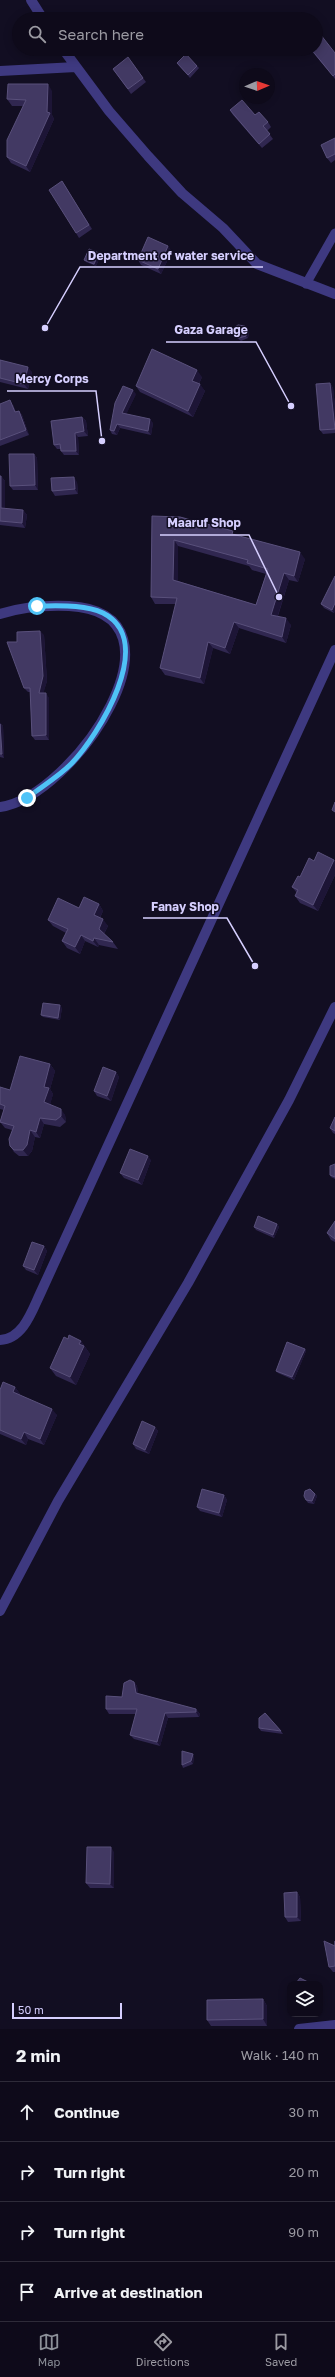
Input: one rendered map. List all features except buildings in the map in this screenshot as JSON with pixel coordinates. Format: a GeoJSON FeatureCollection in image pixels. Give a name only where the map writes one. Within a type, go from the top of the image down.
{"type":"FeatureCollection","features":[{"type":"Feature","properties":{"kind":"street"},"geometry":{"type":"LineString","coordinates":[[31,0],[39,12]]}},
{"type":"Feature","properties":{"kind":"street"},"geometry":{"type":"LineString","coordinates":[[68,56],[109,111],[148,156],[182,193],[223,228],[256,264],[335,294]]}},
{"type":"Feature","properties":{"kind":"street"},"geometry":{"type":"LineString","coordinates":[[0,71],[76,67]]}},
{"type":"Feature","properties":{"kind":"street"},"geometry":{"type":"LineString","coordinates":[[0,614],[37,606],[79,607],[104,613],[115,623],[122,634],[126,646],[124,667],[112,706],[89,742],[70,765],[27,798],[0,807]]}},
{"type":"Feature","properties":{"kind":"street"},"geometry":{"type":"LineString","coordinates":[[0,1340],[13,1337],[22,1328],[40,1294],[335,650]]}},
{"type":"Feature","properties":{"kind":"street"},"geometry":{"type":"LineString","coordinates":[[0,1611],[58,1501],[131,1382],[192,1277],[289,1100],[335,1007]]}},
{"type":"Feature","properties":{"kind":"street"},"geometry":{"type":"LineString","coordinates":[[299,2029],[335,2025]]}},
{"type":"Feature","properties":{"kind":"lane"},"geometry":{"type":"LineString","coordinates":[[306,284],[335,233]]}},
{"type":"Feature","properties":{"kind":"place","name":"Department of water service"},"geometry":{"type":"Point","coordinates":[45,328]}},
{"type":"Feature","properties":{"kind":"place","name":"Gaza Garage"},"geometry":{"type":"Point","coordinates":[291,406]}},
{"type":"Feature","properties":{"kind":"place","name":"Mercy Corps"},"geometry":{"type":"Point","coordinates":[102,441]}},
{"type":"Feature","properties":{"kind":"place","name":"Maaruf Shop"},"geometry":{"type":"Point","coordinates":[279,597]}},
{"type":"Feature","properties":{"kind":"place","name":"Fanay Shop"},"geometry":{"type":"Point","coordinates":[255,966]}},
{"type":"Feature","properties":{"kind":"route"},"geometry":{"type":"LineString","coordinates":[[27,798],[70,765],[89,742],[112,706],[124,667],[126,646],[122,634],[115,623],[104,613],[79,607],[37,606]]}}]}
